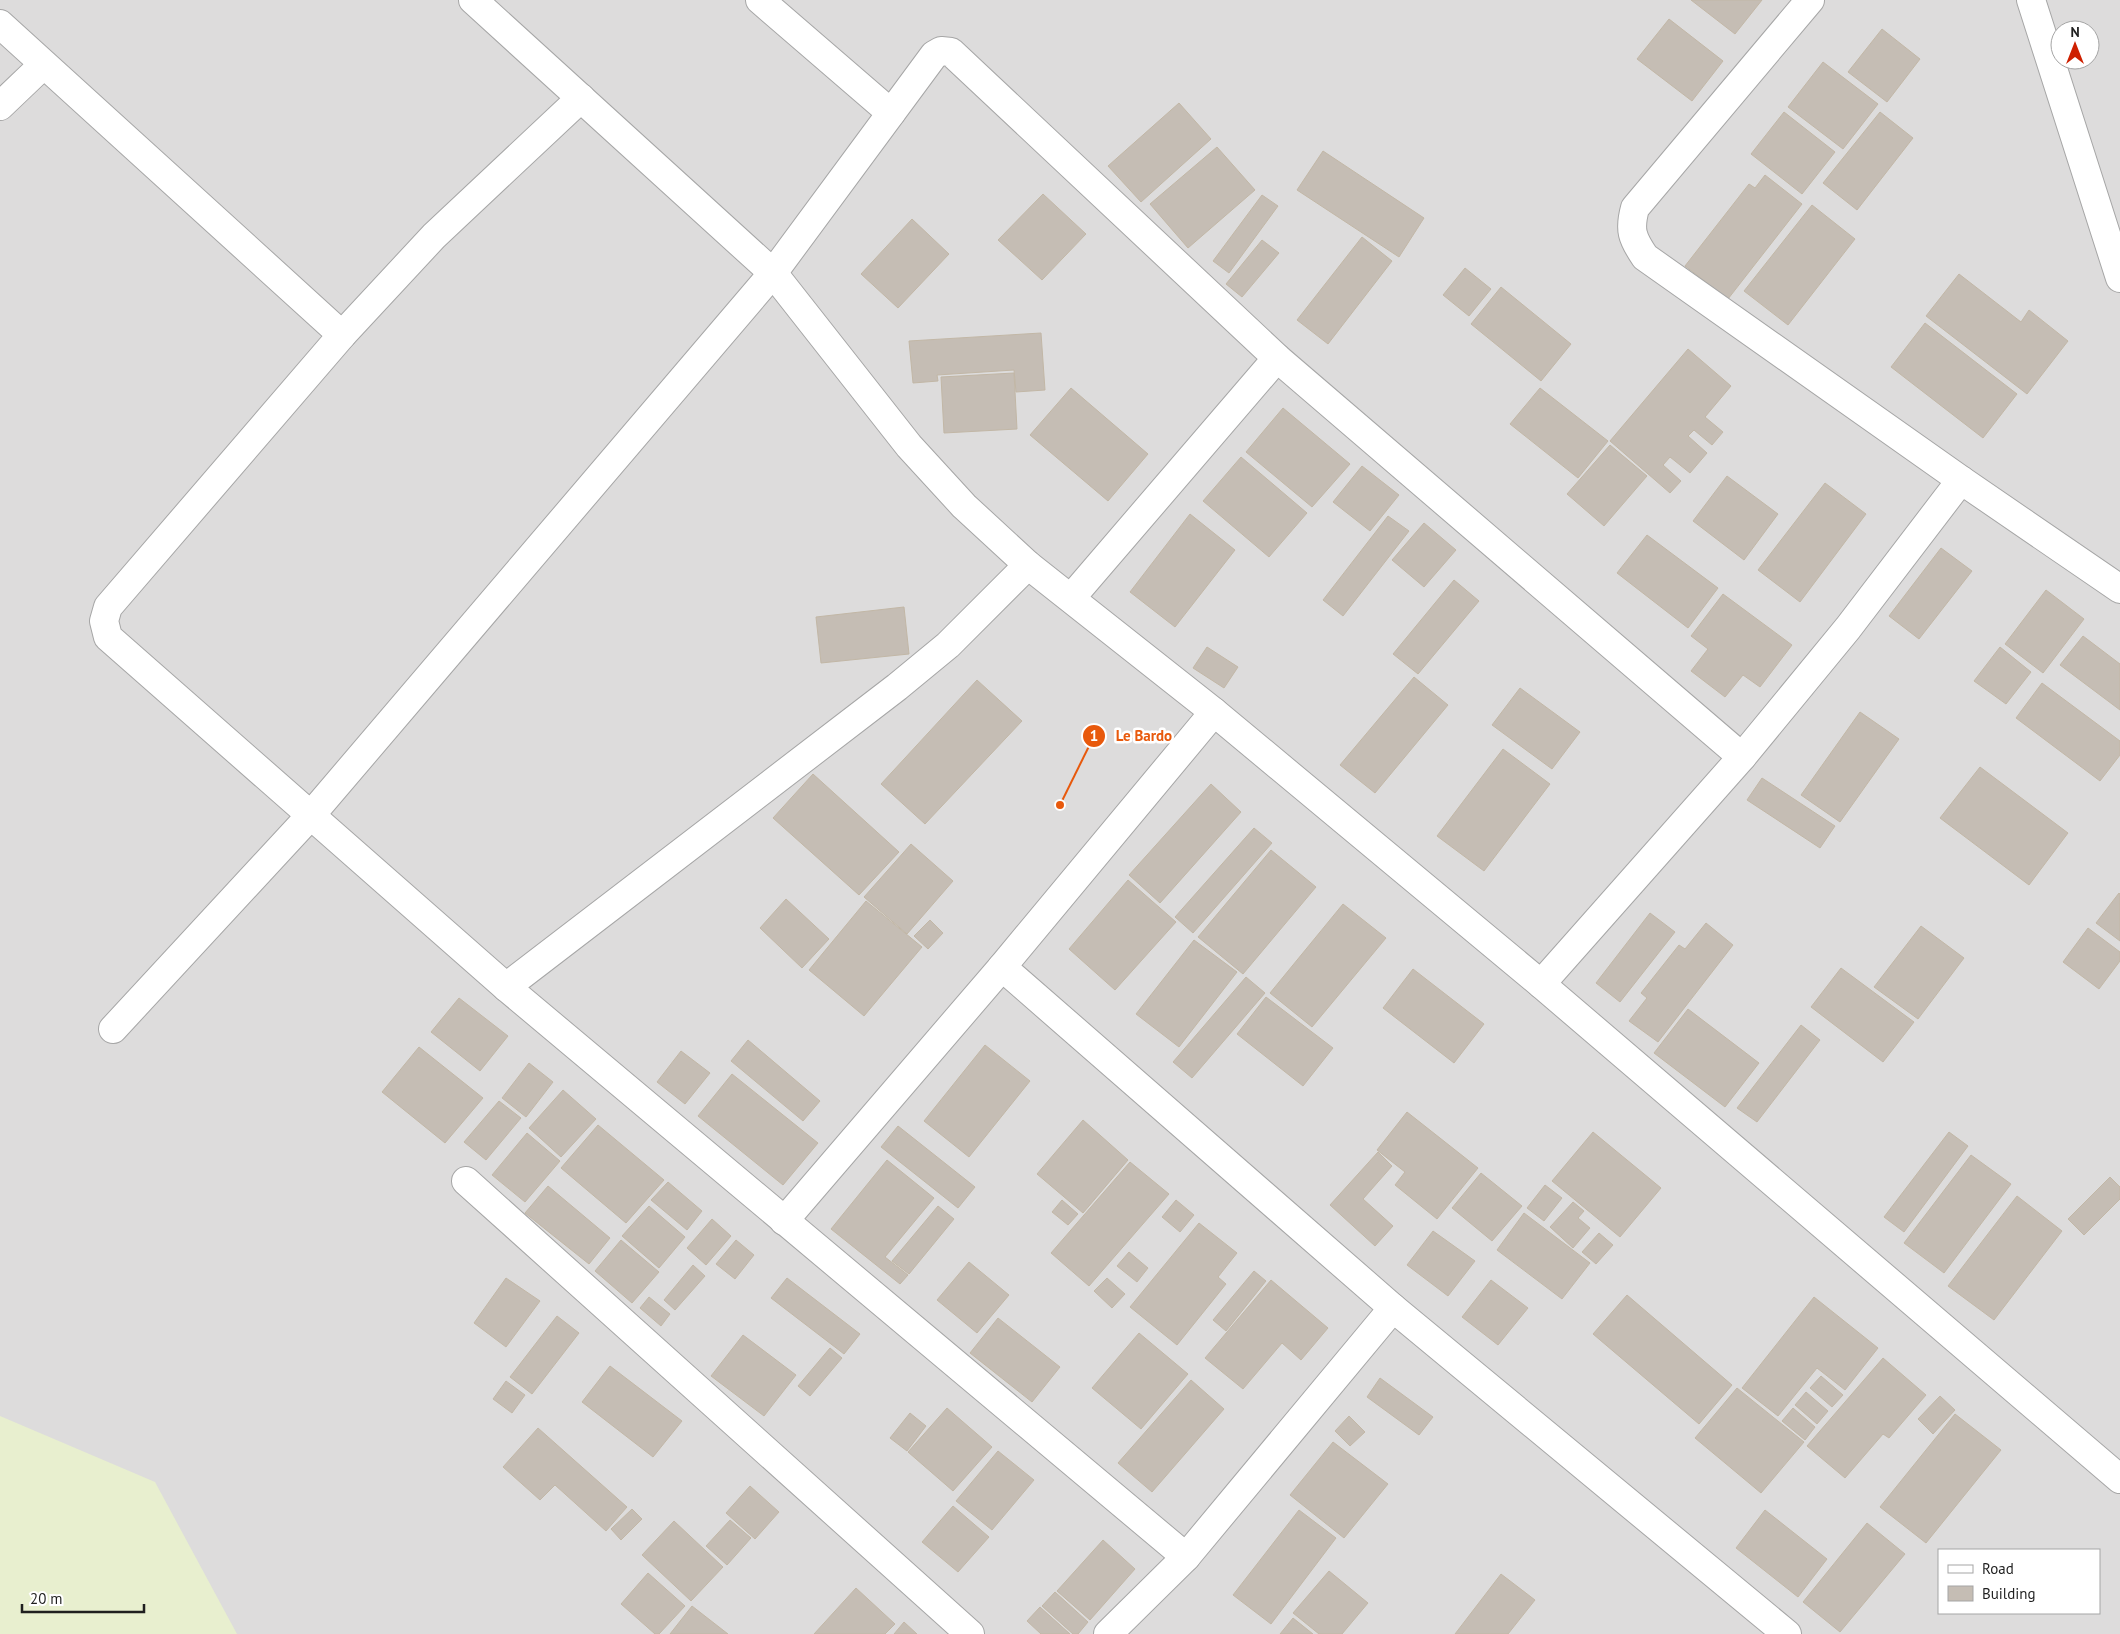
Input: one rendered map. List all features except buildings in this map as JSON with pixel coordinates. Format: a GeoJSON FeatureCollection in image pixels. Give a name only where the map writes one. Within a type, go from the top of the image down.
{"type":"FeatureCollection","features":[{"type":"Feature","properties":{"kind":"street"},"geometry":{"type":"LineString","coordinates":[[473,0],[773,273],[909,446],[964,506],[1028,565],[1214,712],[1542,984],[2120,1479]]}},
{"type":"Feature","properties":{"kind":"street"},"geometry":{"type":"LineString","coordinates":[[760,0],[891,113]]}},
{"type":"Feature","properties":{"kind":"street"},"geometry":{"type":"LineString","coordinates":[[1810,0],[1635,208],[1631,225],[1635,242],[1645,257],[1961,480],[2120,589]]}},
{"type":"Feature","properties":{"kind":"street"},"geometry":{"type":"LineString","coordinates":[[2031,0],[2120,278]]}},
{"type":"Feature","properties":{"kind":"street"},"geometry":{"type":"LineString","coordinates":[[0,24],[342,335]]}},
{"type":"Feature","properties":{"kind":"street"},"geometry":{"type":"LineString","coordinates":[[113,1029],[311,815],[773,273],[934,54],[941,51],[951,52],[1277,358],[1742,757]]}},
{"type":"Feature","properties":{"kind":"street"},"geometry":{"type":"LineString","coordinates":[[0,106],[43,65]]}},
{"type":"Feature","properties":{"kind":"street"},"geometry":{"type":"LineString","coordinates":[[580,98],[434,236],[342,335],[108,607],[104,621],[108,637],[506,987],[1186,1557]]}},
{"type":"Feature","properties":{"kind":"street"},"geometry":{"type":"LineString","coordinates":[[1071,598],[1277,358]]}},
{"type":"Feature","properties":{"kind":"street"},"geometry":{"type":"LineString","coordinates":[[1542,984],[1742,757],[1848,628],[1961,480]]}},
{"type":"Feature","properties":{"kind":"street"},"geometry":{"type":"LineString","coordinates":[[506,987],[897,688],[948,645],[1028,565]]}},
{"type":"Feature","properties":{"kind":"street"},"geometry":{"type":"LineString","coordinates":[[784,1221],[1002,967],[1214,712]]}},
{"type":"Feature","properties":{"kind":"street"},"geometry":{"type":"LineString","coordinates":[[1002,967],[1393,1308],[1787,1634]]}},
{"type":"Feature","properties":{"kind":"street"},"geometry":{"type":"LineString","coordinates":[[466,1181],[970,1634]]}},
{"type":"Feature","properties":{"kind":"street"},"geometry":{"type":"LineString","coordinates":[[1108,1634],[1186,1557],[1393,1308]]}},
{"type":"Feature","properties":{"kind":"shaded area"},"geometry":{"type":"Polygon","coordinates":[[[0,0],[2120,0],[2120,1634],[0,1634],[0,0]]]}},
{"type":"Feature","properties":{"kind":"green space"},"geometry":{"type":"Polygon","coordinates":[[[0,1416],[155,1482],[237,1634],[0,1634],[0,1416]]]}},
{"type":"Feature","properties":{"kind":"place","name":"Le Bardo"},"geometry":{"type":"Point","coordinates":[1060,805]}}]}
